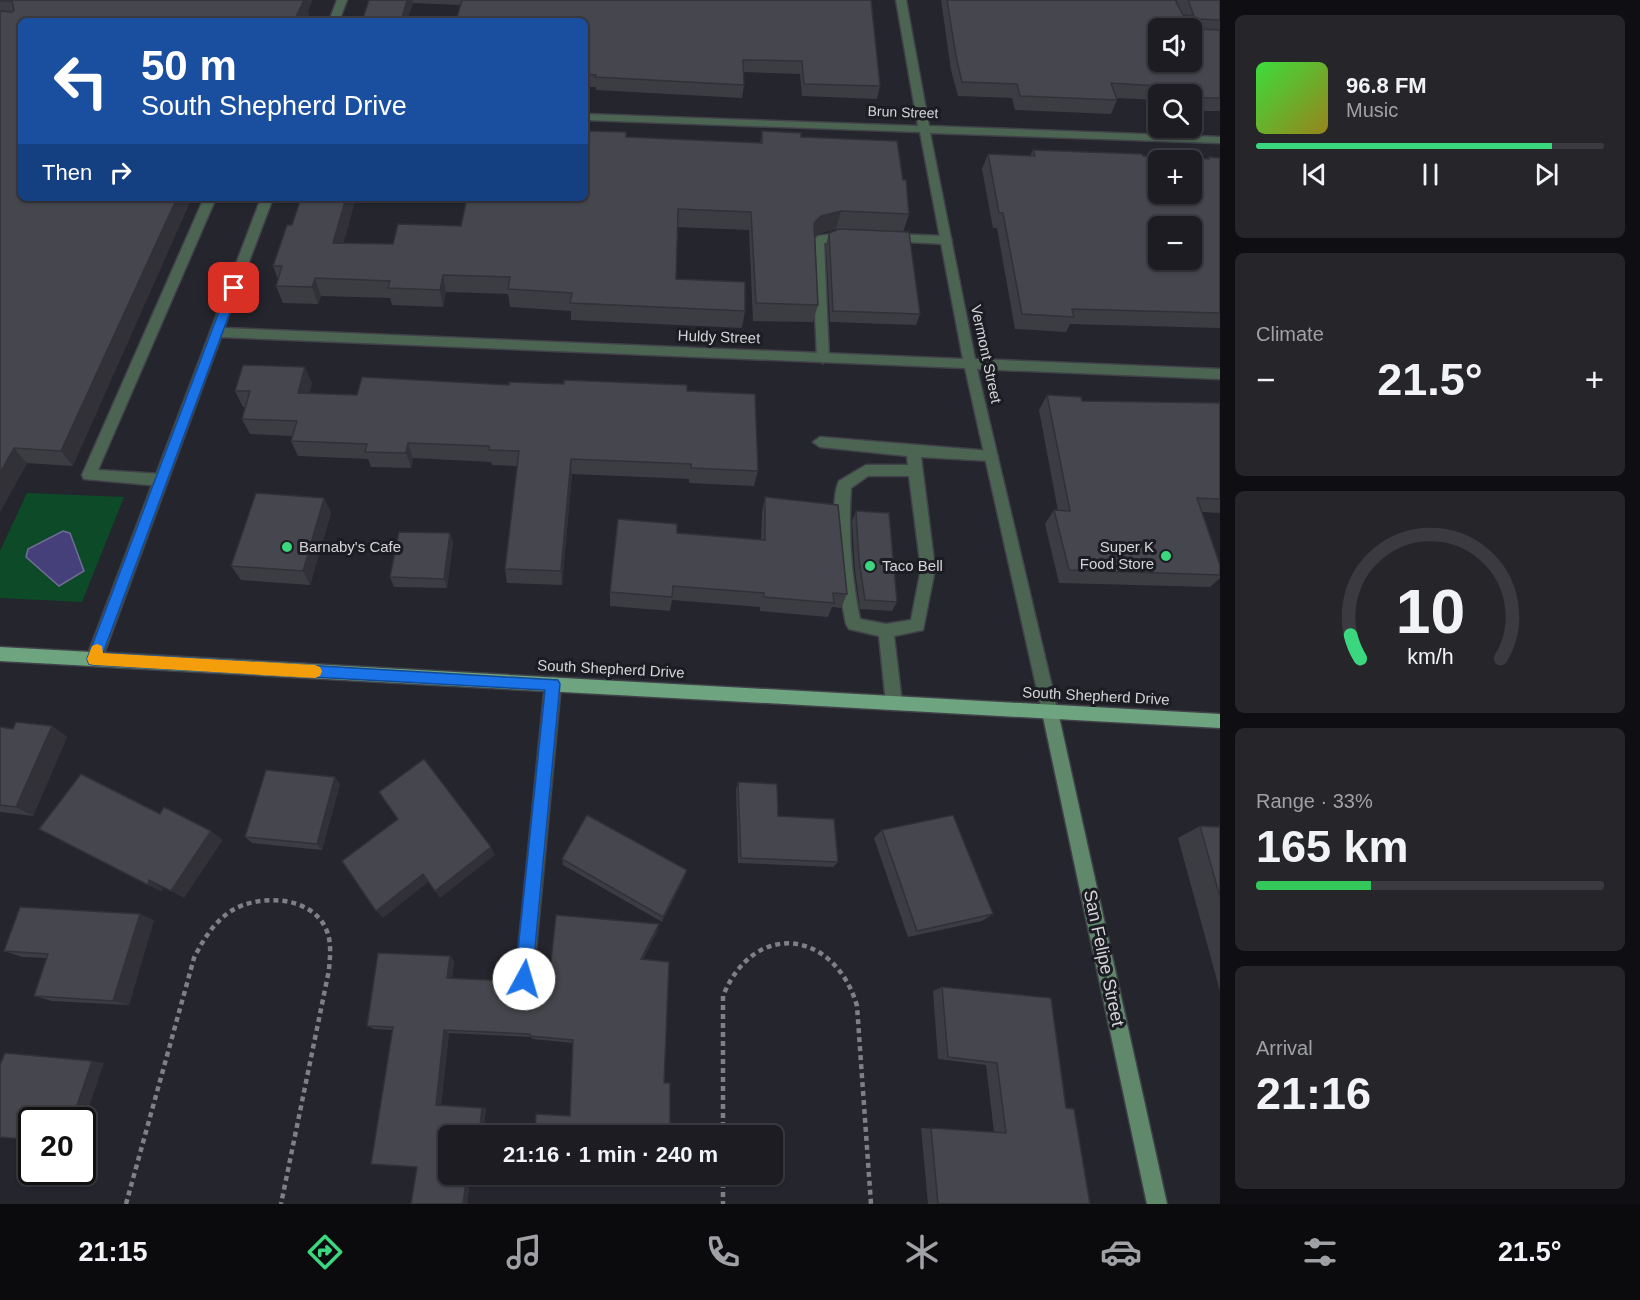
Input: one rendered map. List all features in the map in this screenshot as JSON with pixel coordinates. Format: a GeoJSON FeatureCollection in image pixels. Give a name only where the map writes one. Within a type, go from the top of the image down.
{"type":"FeatureCollection","features":[{"type":"Feature","properties":{"kind":"main road","name":"South Shepherd Drive"},"geometry":{"type":"LineString","coordinates":[[0,654],[1220,721]]}},
{"type":"Feature","properties":{"kind":"street"},"geometry":{"type":"LineString","coordinates":[[335,18],[342,0]]}},
{"type":"Feature","properties":{"kind":"street","name":"Vermont Street"},"geometry":{"type":"LineString","coordinates":[[901,0],[970,364],[1050,712]]}},
{"type":"Feature","properties":{"kind":"street","name":"Brun Street"},"geometry":{"type":"LineString","coordinates":[[588,117],[1220,140]]}},
{"type":"Feature","properties":{"kind":"street"},"geometry":{"type":"LineString","coordinates":[[161,480],[89,475],[209,201]]}},
{"type":"Feature","properties":{"kind":"street"},"geometry":{"type":"LineString","coordinates":[[94,659],[266,201]]}},
{"type":"Feature","properties":{"kind":"street"},"geometry":{"type":"LineString","coordinates":[[823,357],[818,242],[822,238],[836,236],[860,236]]}},
{"type":"Feature","properties":{"kind":"street"},"geometry":{"type":"LineString","coordinates":[[883,237],[946,240]]}},
{"type":"Feature","properties":{"kind":"street","name":"Huldy Street"},"geometry":{"type":"LineString","coordinates":[[217,332],[1220,374]]}},
{"type":"Feature","properties":{"kind":"street"},"geometry":{"type":"LineString","coordinates":[[820,442],[991,456]]}},
{"type":"Feature","properties":{"kind":"street"},"geometry":{"type":"LineString","coordinates":[[914,451],[928,569],[918,625],[886,631],[854,624],[847,594],[841,520],[844,485],[866,470],[915,471]]}},
{"type":"Feature","properties":{"kind":"street"},"geometry":{"type":"LineString","coordinates":[[886,631],[894,703]]}},
{"type":"Feature","properties":{"kind":"street"},"geometry":{"type":"LineString","coordinates":[[522,1002],[553,684]]}},
{"type":"Feature","properties":{"kind":"street","name":"San Felipe Street"},"geometry":{"type":"LineString","coordinates":[[1050,712],[1157,1204]]}},
{"type":"Feature","properties":{"kind":"path"},"geometry":{"type":"LineString","coordinates":[[126,1204],[191,966],[200,944],[216,923],[233,909],[250,903],[269,901],[289,903],[309,909],[324,925],[330,943],[329,970],[281,1204]]}},
{"type":"Feature","properties":{"kind":"path"},"geometry":{"type":"LineString","coordinates":[[723,1125],[723,996],[728,982],[742,962],[758,950],[775,943],[794,942],[822,954],[835,966],[855,1000],[871,1204]]}},
{"type":"Feature","properties":{"kind":"path"},"geometry":{"type":"LineString","coordinates":[[723,1185],[723,1204]]}},
{"type":"Feature","properties":{"kind":"green space"},"geometry":{"type":"Polygon","coordinates":[[[27,493],[124,497],[82,602],[0,598],[0,551],[27,493]]]}},
{"type":"Feature","properties":{"kind":"shaded area"},"geometry":{"type":"Polygon","coordinates":[[[63,531],[70,533],[84,571],[59,586],[26,557],[28,549],[63,531]]]}},
{"type":"Feature","properties":{"kind":"building"},"geometry":{"type":"Polygon","coordinates":[[[304,0],[295,18],[18,18],[18,201],[176,201],[61,451],[14,448],[0,473],[0,11],[12,12],[14,10],[12,1],[0,1],[304,0]]]}},
{"type":"Feature","properties":{"kind":"building"},"geometry":{"type":"Polygon","coordinates":[[[369,0],[407,0],[402,18],[363,18],[369,0]]]}},
{"type":"Feature","properties":{"kind":"building"},"geometry":{"type":"Polygon","coordinates":[[[462,0],[871,0],[880,86],[804,84],[802,61],[743,60],[744,85],[595,77],[596,75],[588,74],[588,18],[457,18],[462,0]]]}},
{"type":"Feature","properties":{"kind":"building"},"geometry":{"type":"Polygon","coordinates":[[[947,0],[1175,0],[1183,15],[1194,16],[1188,0],[1220,0],[1220,20],[1148,18],[1148,72],[1202,72],[1202,29],[1220,30],[1220,98],[1202,98],[1202,84],[1148,85],[1111,83],[1117,100],[1020,96],[1017,84],[962,82],[947,0]]]}},
{"type":"Feature","properties":{"kind":"building"},"geometry":{"type":"Polygon","coordinates":[[[588,131],[626,132],[626,137],[762,143],[762,131],[801,133],[801,137],[897,141],[903,180],[906,180],[909,214],[841,211],[821,216],[814,223],[818,305],[756,303],[751,212],[678,209],[676,279],[745,282],[745,311],[570,303],[572,293],[508,289],[510,277],[443,275],[440,290],[388,288],[390,281],[315,278],[312,287],[276,286],[282,266],[273,266],[287,225],[292,225],[300,201],[345,201],[333,243],[393,244],[398,224],[461,226],[466,201],[588,201],[588,131]]]}},
{"type":"Feature","properties":{"kind":"building"},"geometry":{"type":"Polygon","coordinates":[[[1033,150],[1142,154],[1148,156],[1148,204],[1202,204],[1202,159],[1220,158],[1220,313],[1072,309],[1074,317],[1022,314],[1003,213],[999,213],[988,154],[1035,156],[1033,150]]]}},
{"type":"Feature","properties":{"kind":"building"},"geometry":{"type":"Polygon","coordinates":[[[839,229],[909,232],[920,314],[833,311],[829,233],[839,229]]]}},
{"type":"Feature","properties":{"kind":"building"},"geometry":{"type":"Polygon","coordinates":[[[243,365],[305,367],[298,393],[357,395],[362,377],[509,385],[509,382],[564,384],[564,380],[687,385],[687,391],[755,394],[758,471],[691,468],[691,464],[571,459],[561,571],[505,569],[519,451],[489,450],[489,446],[408,443],[406,453],[365,452],[367,444],[291,441],[297,421],[242,419],[250,391],[235,391],[243,365]]]}},
{"type":"Feature","properties":{"kind":"building"},"geometry":{"type":"Polygon","coordinates":[[[1047,395],[1081,397],[1082,401],[1220,403],[1220,499],[1197,498],[1220,565],[1220,575],[1069,570],[1054,510],[1070,511],[1047,395]]]}},
{"type":"Feature","properties":{"kind":"building","name":"Barnaby's Cafe"},"geometry":{"type":"Polygon","coordinates":[[[256,493],[324,498],[303,571],[231,566],[256,493]]]}},
{"type":"Feature","properties":{"kind":"building"},"geometry":{"type":"Polygon","coordinates":[[[765,497],[838,505],[847,594],[833,593],[834,603],[764,597],[764,593],[673,586],[672,597],[610,592],[618,519],[677,524],[677,533],[765,540],[765,497]]]}},
{"type":"Feature","properties":{"kind":"building","name":"Taco Bell"},"geometry":{"type":"Polygon","coordinates":[[[856,511],[889,513],[897,602],[865,600],[859,560],[856,511]]]}},
{"type":"Feature","properties":{"kind":"building"},"geometry":{"type":"Polygon","coordinates":[[[399,532],[450,533],[444,579],[390,577],[399,532]]]}},
{"type":"Feature","properties":{"kind":"building"},"geometry":{"type":"Polygon","coordinates":[[[16,722],[52,726],[16,807],[0,805],[0,727],[13,729],[16,722]]]}},
{"type":"Feature","properties":{"kind":"building"},"geometry":{"type":"Polygon","coordinates":[[[424,759],[491,847],[435,891],[423,874],[376,911],[342,861],[398,819],[379,792],[424,759]]]}},
{"type":"Feature","properties":{"kind":"building"},"geometry":{"type":"Polygon","coordinates":[[[266,770],[335,777],[317,844],[245,837],[266,770]]]}},
{"type":"Feature","properties":{"kind":"building"},"geometry":{"type":"Polygon","coordinates":[[[81,774],[160,814],[164,807],[211,831],[171,891],[149,880],[148,885],[39,829],[81,774]]]}},
{"type":"Feature","properties":{"kind":"building"},"geometry":{"type":"Polygon","coordinates":[[[738,782],[777,784],[778,816],[834,819],[838,862],[741,858],[738,782]]]}},
{"type":"Feature","properties":{"kind":"building"},"geometry":{"type":"Polygon","coordinates":[[[587,815],[687,870],[663,917],[562,859],[587,815]]]}},
{"type":"Feature","properties":{"kind":"building"},"geometry":{"type":"Polygon","coordinates":[[[953,815],[993,914],[917,931],[882,830],[953,815]]]}},
{"type":"Feature","properties":{"kind":"building"},"geometry":{"type":"Polygon","coordinates":[[[1200,826],[1220,827],[1220,897],[1200,826]]]}},
{"type":"Feature","properties":{"kind":"building"},"geometry":{"type":"Polygon","coordinates":[[[20,907],[140,914],[113,1001],[34,996],[48,954],[4,951],[20,907]]]}},
{"type":"Feature","properties":{"kind":"building"},"geometry":{"type":"Polygon","coordinates":[[[556,915],[659,924],[641,959],[669,962],[664,1083],[670,1083],[670,1125],[536,1125],[536,1114],[570,1116],[573,1040],[530,1036],[530,1034],[444,1030],[436,1105],[482,1108],[480,1125],[438,1125],[438,1185],[466,1185],[463,1204],[411,1204],[417,1167],[371,1164],[393,1027],[367,1026],[378,953],[450,956],[447,978],[510,981],[508,998],[510,1006],[520,1010],[529,1006],[532,983],[536,983],[537,979],[549,980],[556,915]]]}},
{"type":"Feature","properties":{"kind":"building"},"geometry":{"type":"Polygon","coordinates":[[[942,987],[1051,998],[1066,1108],[1074,1109],[1090,1204],[938,1204],[931,1128],[1006,1133],[997,1063],[948,1057],[942,987]]]}},
{"type":"Feature","properties":{"kind":"building"},"geometry":{"type":"Polygon","coordinates":[[[5,1053],[92,1061],[76,1107],[18,1107],[18,1139],[0,1137],[0,1065],[5,1053]]]}},
{"type":"Feature","properties":{"kind":"slow traffic"},"geometry":{"type":"LineString","coordinates":[[97,650],[94,659],[315,671]]}},
{"type":"Feature","properties":{"kind":"place","name":"Barnaby's Cafe"},"geometry":{"type":"Point","coordinates":[287,547]}},
{"type":"Feature","properties":{"kind":"place","name":"Super K Food Store"},"geometry":{"type":"Point","coordinates":[1166,556]}},
{"type":"Feature","properties":{"kind":"place","name":"Taco Bell"},"geometry":{"type":"Point","coordinates":[870,566]}},
{"type":"Feature","properties":{"kind":"route"},"geometry":{"type":"LineString","coordinates":[[234,288],[94,659],[553,684],[524,979]]}}]}
